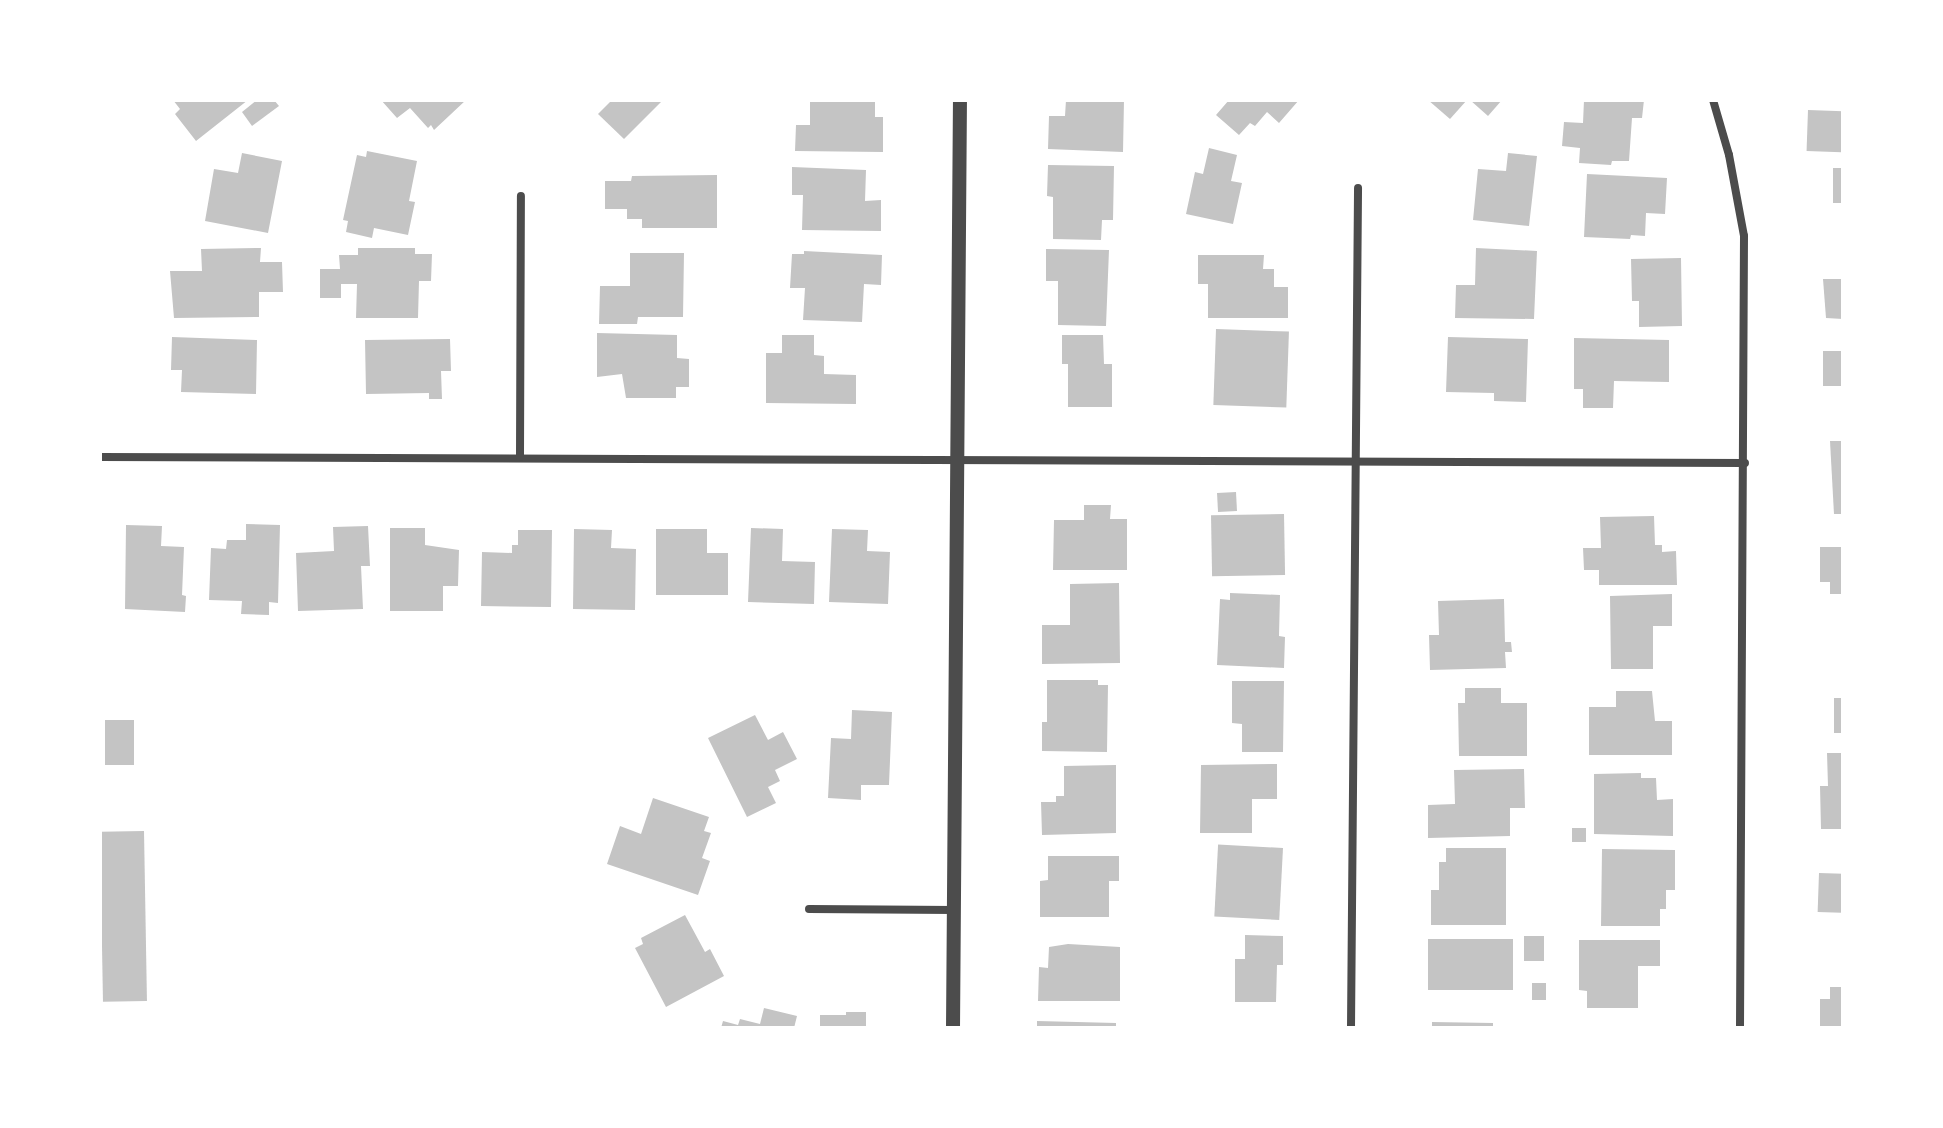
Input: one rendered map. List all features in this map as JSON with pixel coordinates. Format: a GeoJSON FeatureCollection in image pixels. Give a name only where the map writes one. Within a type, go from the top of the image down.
{"type":"FeatureCollection","features":[{"type":"Feature","properties":{"kind":"street"},"geometry":{"type":"LineString","coordinates":[[953,1028],[960,100]]}},
{"type":"Feature","properties":{"kind":"street"},"geometry":{"type":"LineString","coordinates":[[1713,100],[1729,155],[1744,236],[1740,1028]]}},
{"type":"Feature","properties":{"kind":"street"},"geometry":{"type":"LineString","coordinates":[[1351,1028],[1358,188]]}},
{"type":"Feature","properties":{"kind":"street"},"geometry":{"type":"LineString","coordinates":[[520,457],[521,196]]}},
{"type":"Feature","properties":{"kind":"street"},"geometry":{"type":"LineString","coordinates":[[100,457],[1745,463]]}},
{"type":"Feature","properties":{"kind":"street"},"geometry":{"type":"LineString","coordinates":[[809,909],[954,910]]}},
{"type":"Feature","properties":{"kind":"building"},"geometry":{"type":"Polygon","coordinates":[[[173,100],[248,100],[196,141],[175,114],[180,109],[173,100]]]}},
{"type":"Feature","properties":{"kind":"building"},"geometry":{"type":"Polygon","coordinates":[[[257,100],[274,100],[279,106],[252,126],[242,112],[257,100]]]}},
{"type":"Feature","properties":{"kind":"building"},"geometry":{"type":"Polygon","coordinates":[[[381,100],[466,100],[434,130],[431,125],[428,128],[410,108],[397,118],[381,100]]]}},
{"type":"Feature","properties":{"kind":"building"},"geometry":{"type":"Polygon","coordinates":[[[612,100],[663,100],[624,139],[598,114],[612,100]]]}},
{"type":"Feature","properties":{"kind":"building"},"geometry":{"type":"Polygon","coordinates":[[[810,100],[875,100],[875,117],[883,117],[883,152],[795,151],[796,125],[810,125],[810,100]]]}},
{"type":"Feature","properties":{"kind":"building"},"geometry":{"type":"Polygon","coordinates":[[[1066,100],[1124,100],[1123,152],[1048,149],[1049,116],[1065,116],[1066,100]]]}},
{"type":"Feature","properties":{"kind":"building"},"geometry":{"type":"Polygon","coordinates":[[[1229,100],[1299,100],[1279,123],[1267,112],[1255,126],[1250,123],[1239,135],[1216,115],[1229,100]]]}},
{"type":"Feature","properties":{"kind":"building"},"geometry":{"type":"Polygon","coordinates":[[[1428,100],[1467,100],[1450,119],[1428,100]]]}},
{"type":"Feature","properties":{"kind":"building"},"geometry":{"type":"Polygon","coordinates":[[[1470,100],[1502,100],[1488,116],[1470,100]]]}},
{"type":"Feature","properties":{"kind":"building"},"geometry":{"type":"Polygon","coordinates":[[[1584,100],[1644,100],[1642,118],[1632,118],[1629,161],[1612,161],[1611,165],[1579,163],[1580,148],[1562,146],[1564,122],[1583,123],[1584,100]]]}},
{"type":"Feature","properties":{"kind":"building"},"geometry":{"type":"Polygon","coordinates":[[[1808,110],[1843,111],[1842,152],[1807,151],[1808,110]]]}},
{"type":"Feature","properties":{"kind":"building"},"geometry":{"type":"Polygon","coordinates":[[[1209,148],[1237,155],[1231,181],[1242,183],[1233,224],[1186,214],[1195,172],[1203,174],[1209,148]]]}},
{"type":"Feature","properties":{"kind":"building"},"geometry":{"type":"Polygon","coordinates":[[[367,151],[417,161],[409,201],[415,202],[408,235],[374,228],[372,238],[346,232],[348,221],[343,220],[357,155],[366,157],[367,151]]]}},
{"type":"Feature","properties":{"kind":"building"},"geometry":{"type":"Polygon","coordinates":[[[242,153],[282,161],[268,233],[205,221],[214,169],[238,173],[242,153]]]}},
{"type":"Feature","properties":{"kind":"building"},"geometry":{"type":"Polygon","coordinates":[[[1508,153],[1537,156],[1529,226],[1473,220],[1478,169],[1506,171],[1508,153]]]}},
{"type":"Feature","properties":{"kind":"building"},"geometry":{"type":"Polygon","coordinates":[[[1048,165],[1114,166],[1113,220],[1102,220],[1101,240],[1053,239],[1053,197],[1047,196],[1048,165]]]}},
{"type":"Feature","properties":{"kind":"building"},"geometry":{"type":"Polygon","coordinates":[[[792,167],[866,170],[865,201],[881,200],[881,231],[802,230],[803,195],[792,195],[792,167]]]}},
{"type":"Feature","properties":{"kind":"building"},"geometry":{"type":"Polygon","coordinates":[[[1833,168],[1843,168],[1843,203],[1833,203],[1833,168]]]}},
{"type":"Feature","properties":{"kind":"building"},"geometry":{"type":"Polygon","coordinates":[[[1587,174],[1667,178],[1665,214],[1646,213],[1645,236],[1631,235],[1630,239],[1584,237],[1587,174]]]}},
{"type":"Feature","properties":{"kind":"building"},"geometry":{"type":"Polygon","coordinates":[[[717,175],[717,228],[642,228],[642,219],[627,219],[627,209],[605,209],[605,181],[631,181],[632,176],[717,175]]]}},
{"type":"Feature","properties":{"kind":"building"},"geometry":{"type":"Polygon","coordinates":[[[261,248],[260,262],[282,262],[283,292],[259,292],[259,317],[174,318],[170,271],[202,271],[201,249],[261,248]]]}},
{"type":"Feature","properties":{"kind":"building"},"geometry":{"type":"Polygon","coordinates":[[[358,248],[415,248],[415,254],[432,254],[431,281],[419,281],[418,318],[356,318],[357,284],[341,284],[341,298],[320,298],[320,269],[340,269],[339,255],[358,255],[358,248]]]}},
{"type":"Feature","properties":{"kind":"building"},"geometry":{"type":"Polygon","coordinates":[[[1476,248],[1537,251],[1534,319],[1455,318],[1456,285],[1475,285],[1476,248]]]}},
{"type":"Feature","properties":{"kind":"building"},"geometry":{"type":"Polygon","coordinates":[[[1046,249],[1109,250],[1106,326],[1058,325],[1058,281],[1046,281],[1046,249]]]}},
{"type":"Feature","properties":{"kind":"building"},"geometry":{"type":"Polygon","coordinates":[[[804,251],[882,255],[881,285],[864,284],[862,322],[803,320],[805,288],[790,288],[792,254],[804,254],[804,251]]]}},
{"type":"Feature","properties":{"kind":"building"},"geometry":{"type":"Polygon","coordinates":[[[630,253],[684,253],[683,317],[638,317],[637,324],[599,324],[600,286],[630,286],[630,253]]]}},
{"type":"Feature","properties":{"kind":"building"},"geometry":{"type":"Polygon","coordinates":[[[1198,255],[1264,255],[1263,269],[1274,269],[1274,287],[1288,287],[1288,318],[1208,318],[1208,284],[1198,284],[1198,255]]]}},
{"type":"Feature","properties":{"kind":"building"},"geometry":{"type":"Polygon","coordinates":[[[1681,258],[1682,326],[1639,327],[1639,301],[1632,301],[1631,259],[1681,258]]]}},
{"type":"Feature","properties":{"kind":"building"},"geometry":{"type":"Polygon","coordinates":[[[1823,279],[1843,279],[1843,319],[1826,318],[1823,279]]]}},
{"type":"Feature","properties":{"kind":"building"},"geometry":{"type":"Polygon","coordinates":[[[1216,329],[1289,332],[1286,408],[1213,405],[1216,329]]]}},
{"type":"Feature","properties":{"kind":"building"},"geometry":{"type":"Polygon","coordinates":[[[597,333],[677,335],[677,358],[689,359],[689,387],[676,387],[676,398],[626,398],[622,374],[597,377],[597,333]]]}},
{"type":"Feature","properties":{"kind":"building"},"geometry":{"type":"Polygon","coordinates":[[[782,335],[814,335],[814,355],[824,356],[824,374],[856,375],[856,404],[766,403],[766,353],[782,353],[782,335]]]}},
{"type":"Feature","properties":{"kind":"building"},"geometry":{"type":"Polygon","coordinates":[[[1062,335],[1103,335],[1104,364],[1112,364],[1112,407],[1068,407],[1068,364],[1062,364],[1062,335]]]}},
{"type":"Feature","properties":{"kind":"building"},"geometry":{"type":"Polygon","coordinates":[[[172,337],[257,340],[256,394],[181,392],[182,370],[171,370],[172,337]]]}},
{"type":"Feature","properties":{"kind":"building"},"geometry":{"type":"Polygon","coordinates":[[[1448,337],[1528,339],[1526,402],[1494,401],[1494,393],[1446,392],[1448,337]]]}},
{"type":"Feature","properties":{"kind":"building"},"geometry":{"type":"Polygon","coordinates":[[[1574,338],[1669,340],[1669,382],[1614,381],[1613,408],[1583,408],[1583,389],[1574,389],[1574,338]]]}},
{"type":"Feature","properties":{"kind":"building"},"geometry":{"type":"Polygon","coordinates":[[[450,339],[451,371],[441,371],[442,399],[429,399],[429,393],[366,394],[365,340],[450,339]]]}},
{"type":"Feature","properties":{"kind":"building"},"geometry":{"type":"Polygon","coordinates":[[[1823,351],[1843,351],[1843,386],[1823,386],[1823,351]]]}},
{"type":"Feature","properties":{"kind":"building"},"geometry":{"type":"Polygon","coordinates":[[[1830,441],[1843,441],[1843,514],[1834,514],[1830,441]]]}},
{"type":"Feature","properties":{"kind":"building"},"geometry":{"type":"Polygon","coordinates":[[[1236,492],[1237,511],[1218,512],[1217,493],[1236,492]]]}},
{"type":"Feature","properties":{"kind":"building"},"geometry":{"type":"Polygon","coordinates":[[[1084,505],[1111,505],[1110,519],[1127,519],[1127,570],[1053,570],[1054,520],[1084,520],[1084,505]]]}},
{"type":"Feature","properties":{"kind":"building"},"geometry":{"type":"Polygon","coordinates":[[[1284,514],[1285,575],[1212,576],[1211,515],[1284,514]]]}},
{"type":"Feature","properties":{"kind":"building"},"geometry":{"type":"Polygon","coordinates":[[[1654,516],[1655,545],[1662,545],[1662,552],[1676,551],[1677,585],[1599,585],[1599,570],[1584,570],[1583,548],[1601,548],[1600,517],[1654,516]]]}},
{"type":"Feature","properties":{"kind":"building"},"geometry":{"type":"Polygon","coordinates":[[[246,524],[280,525],[278,603],[269,602],[269,615],[241,614],[242,601],[209,600],[211,548],[226,549],[227,540],[246,540],[246,524]]]}},
{"type":"Feature","properties":{"kind":"building"},"geometry":{"type":"Polygon","coordinates":[[[126,525],[162,526],[161,546],[184,547],[182,595],[186,596],[185,612],[125,609],[126,525]]]}},
{"type":"Feature","properties":{"kind":"building"},"geometry":{"type":"Polygon","coordinates":[[[368,526],[370,566],[361,566],[363,609],[298,611],[296,553],[334,551],[333,527],[368,526]]]}},
{"type":"Feature","properties":{"kind":"building"},"geometry":{"type":"Polygon","coordinates":[[[390,528],[425,528],[425,545],[459,550],[458,586],[443,586],[443,611],[390,611],[390,528]]]}},
{"type":"Feature","properties":{"kind":"building"},"geometry":{"type":"Polygon","coordinates":[[[751,528],[783,529],[782,561],[815,562],[814,604],[748,602],[751,528]]]}},
{"type":"Feature","properties":{"kind":"building"},"geometry":{"type":"Polygon","coordinates":[[[574,529],[612,530],[611,548],[636,549],[635,610],[573,609],[574,529]]]}},
{"type":"Feature","properties":{"kind":"building"},"geometry":{"type":"Polygon","coordinates":[[[656,529],[707,529],[707,553],[728,553],[728,595],[656,595],[656,529]]]}},
{"type":"Feature","properties":{"kind":"building"},"geometry":{"type":"Polygon","coordinates":[[[832,529],[868,530],[867,551],[890,552],[888,604],[829,602],[832,529]]]}},
{"type":"Feature","properties":{"kind":"building"},"geometry":{"type":"Polygon","coordinates":[[[518,530],[552,530],[551,607],[481,606],[482,552],[512,553],[512,545],[518,545],[518,530]]]}},
{"type":"Feature","properties":{"kind":"building"},"geometry":{"type":"Polygon","coordinates":[[[1820,547],[1843,547],[1843,594],[1830,594],[1830,582],[1820,582],[1820,547]]]}},
{"type":"Feature","properties":{"kind":"building"},"geometry":{"type":"Polygon","coordinates":[[[1119,583],[1120,663],[1042,664],[1042,625],[1070,625],[1070,584],[1119,583]]]}},
{"type":"Feature","properties":{"kind":"building"},"geometry":{"type":"Polygon","coordinates":[[[1230,593],[1280,595],[1279,636],[1285,637],[1284,668],[1217,665],[1220,599],[1230,600],[1230,593]]]}},
{"type":"Feature","properties":{"kind":"building"},"geometry":{"type":"Polygon","coordinates":[[[1672,594],[1672,626],[1653,626],[1653,669],[1611,669],[1610,596],[1672,594]]]}},
{"type":"Feature","properties":{"kind":"building"},"geometry":{"type":"Polygon","coordinates":[[[1504,599],[1505,642],[1511,642],[1512,652],[1505,652],[1506,668],[1430,670],[1429,635],[1439,635],[1438,601],[1504,599]]]}},
{"type":"Feature","properties":{"kind":"building"},"geometry":{"type":"Polygon","coordinates":[[[1047,680],[1098,680],[1098,685],[1108,685],[1107,752],[1042,751],[1042,722],[1047,722],[1047,680]]]}},
{"type":"Feature","properties":{"kind":"building"},"geometry":{"type":"Polygon","coordinates":[[[1232,681],[1284,681],[1283,752],[1242,752],[1242,724],[1232,723],[1232,681]]]}},
{"type":"Feature","properties":{"kind":"building"},"geometry":{"type":"Polygon","coordinates":[[[1465,688],[1501,688],[1501,703],[1527,703],[1527,756],[1459,756],[1458,703],[1465,703],[1465,688]]]}},
{"type":"Feature","properties":{"kind":"building"},"geometry":{"type":"Polygon","coordinates":[[[1616,691],[1652,691],[1655,721],[1672,721],[1672,755],[1589,755],[1589,707],[1616,707],[1616,691]]]}},
{"type":"Feature","properties":{"kind":"building"},"geometry":{"type":"Polygon","coordinates":[[[1834,698],[1843,698],[1843,733],[1834,733],[1834,698]]]}},
{"type":"Feature","properties":{"kind":"building"},"geometry":{"type":"Polygon","coordinates":[[[852,710],[892,712],[889,785],[861,785],[861,800],[828,798],[831,738],[851,739],[852,710]]]}},
{"type":"Feature","properties":{"kind":"building"},"geometry":{"type":"Polygon","coordinates":[[[755,715],[768,740],[783,732],[797,759],[775,770],[780,781],[768,787],[776,803],[747,817],[708,738],[755,715]]]}},
{"type":"Feature","properties":{"kind":"building"},"geometry":{"type":"Polygon","coordinates":[[[105,720],[134,720],[134,765],[105,765],[105,720]]]}},
{"type":"Feature","properties":{"kind":"building"},"geometry":{"type":"Polygon","coordinates":[[[1827,753],[1843,753],[1843,829],[1821,829],[1820,786],[1828,786],[1827,753]]]}},
{"type":"Feature","properties":{"kind":"building"},"geometry":{"type":"Polygon","coordinates":[[[1277,764],[1277,799],[1252,799],[1252,833],[1200,833],[1201,765],[1277,764]]]}},
{"type":"Feature","properties":{"kind":"building"},"geometry":{"type":"Polygon","coordinates":[[[1116,765],[1116,833],[1042,835],[1041,802],[1056,802],[1056,796],[1064,796],[1064,766],[1116,765]]]}},
{"type":"Feature","properties":{"kind":"building"},"geometry":{"type":"Polygon","coordinates":[[[1524,769],[1525,808],[1510,808],[1510,836],[1428,838],[1428,805],[1455,804],[1454,770],[1524,769]]]}},
{"type":"Feature","properties":{"kind":"building"},"geometry":{"type":"Polygon","coordinates":[[[1641,773],[1641,778],[1656,778],[1657,800],[1673,799],[1673,836],[1594,834],[1594,774],[1641,773]]]}},
{"type":"Feature","properties":{"kind":"building"},"geometry":{"type":"Polygon","coordinates":[[[653,798],[709,817],[704,831],[711,833],[702,858],[710,861],[698,895],[607,864],[620,826],[641,834],[653,798]]]}},
{"type":"Feature","properties":{"kind":"building"},"geometry":{"type":"Polygon","coordinates":[[[1572,828],[1586,828],[1586,842],[1572,842],[1572,828]]]}},
{"type":"Feature","properties":{"kind":"building"},"geometry":{"type":"Polygon","coordinates":[[[144,831],[147,1001],[103,1002],[100,832],[144,831]]]}},
{"type":"Feature","properties":{"kind":"building"},"geometry":{"type":"Polygon","coordinates":[[[1218,845],[1283,848],[1279,920],[1214,916],[1218,845]]]}},
{"type":"Feature","properties":{"kind":"building"},"geometry":{"type":"Polygon","coordinates":[[[1446,848],[1506,848],[1506,925],[1431,925],[1431,890],[1439,890],[1439,862],[1446,862],[1446,848]]]}},
{"type":"Feature","properties":{"kind":"building"},"geometry":{"type":"Polygon","coordinates":[[[1602,849],[1675,850],[1675,890],[1666,890],[1666,909],[1660,909],[1660,926],[1601,926],[1602,849]]]}},
{"type":"Feature","properties":{"kind":"building"},"geometry":{"type":"Polygon","coordinates":[[[1048,856],[1119,856],[1119,881],[1109,881],[1109,917],[1040,917],[1040,881],[1048,880],[1048,856]]]}},
{"type":"Feature","properties":{"kind":"building"},"geometry":{"type":"Polygon","coordinates":[[[1819,873],[1843,874],[1842,913],[1818,912],[1819,873]]]}},
{"type":"Feature","properties":{"kind":"building"},"geometry":{"type":"Polygon","coordinates":[[[685,915],[705,952],[710,949],[724,976],[666,1007],[635,948],[643,944],[641,938],[685,915]]]}},
{"type":"Feature","properties":{"kind":"building"},"geometry":{"type":"Polygon","coordinates":[[[1245,935],[1283,936],[1283,965],[1277,965],[1276,1002],[1235,1002],[1235,959],[1245,959],[1245,935]]]}},
{"type":"Feature","properties":{"kind":"building"},"geometry":{"type":"Polygon","coordinates":[[[1524,936],[1544,936],[1544,961],[1524,961],[1524,936]]]}},
{"type":"Feature","properties":{"kind":"building"},"geometry":{"type":"Polygon","coordinates":[[[1428,939],[1513,939],[1513,990],[1428,990],[1428,939]]]}},
{"type":"Feature","properties":{"kind":"building"},"geometry":{"type":"Polygon","coordinates":[[[1579,940],[1660,940],[1660,966],[1638,966],[1638,1008],[1587,1008],[1587,991],[1579,990],[1579,940]]]}},
{"type":"Feature","properties":{"kind":"building"},"geometry":{"type":"Polygon","coordinates":[[[1068,944],[1120,947],[1120,1001],[1038,1001],[1039,967],[1048,968],[1049,947],[1068,944]]]}},
{"type":"Feature","properties":{"kind":"building"},"geometry":{"type":"Polygon","coordinates":[[[1532,983],[1546,983],[1546,1000],[1532,1000],[1532,983]]]}},
{"type":"Feature","properties":{"kind":"building"},"geometry":{"type":"Polygon","coordinates":[[[1830,987],[1843,987],[1843,1028],[1820,1028],[1820,999],[1830,999],[1830,987]]]}},
{"type":"Feature","properties":{"kind":"building"},"geometry":{"type":"Polygon","coordinates":[[[764,1008],[797,1016],[794,1028],[721,1028],[723,1021],[738,1025],[740,1019],[760,1024],[764,1008]]]}},
{"type":"Feature","properties":{"kind":"building"},"geometry":{"type":"Polygon","coordinates":[[[846,1012],[866,1012],[866,1028],[820,1028],[820,1015],[846,1015],[846,1012]]]}},
{"type":"Feature","properties":{"kind":"building"},"geometry":{"type":"Polygon","coordinates":[[[1037,1021],[1116,1023],[1116,1028],[1037,1028],[1037,1021]]]}},
{"type":"Feature","properties":{"kind":"building"},"geometry":{"type":"Polygon","coordinates":[[[1432,1022],[1493,1023],[1493,1028],[1432,1028],[1432,1022]]]}}]}
